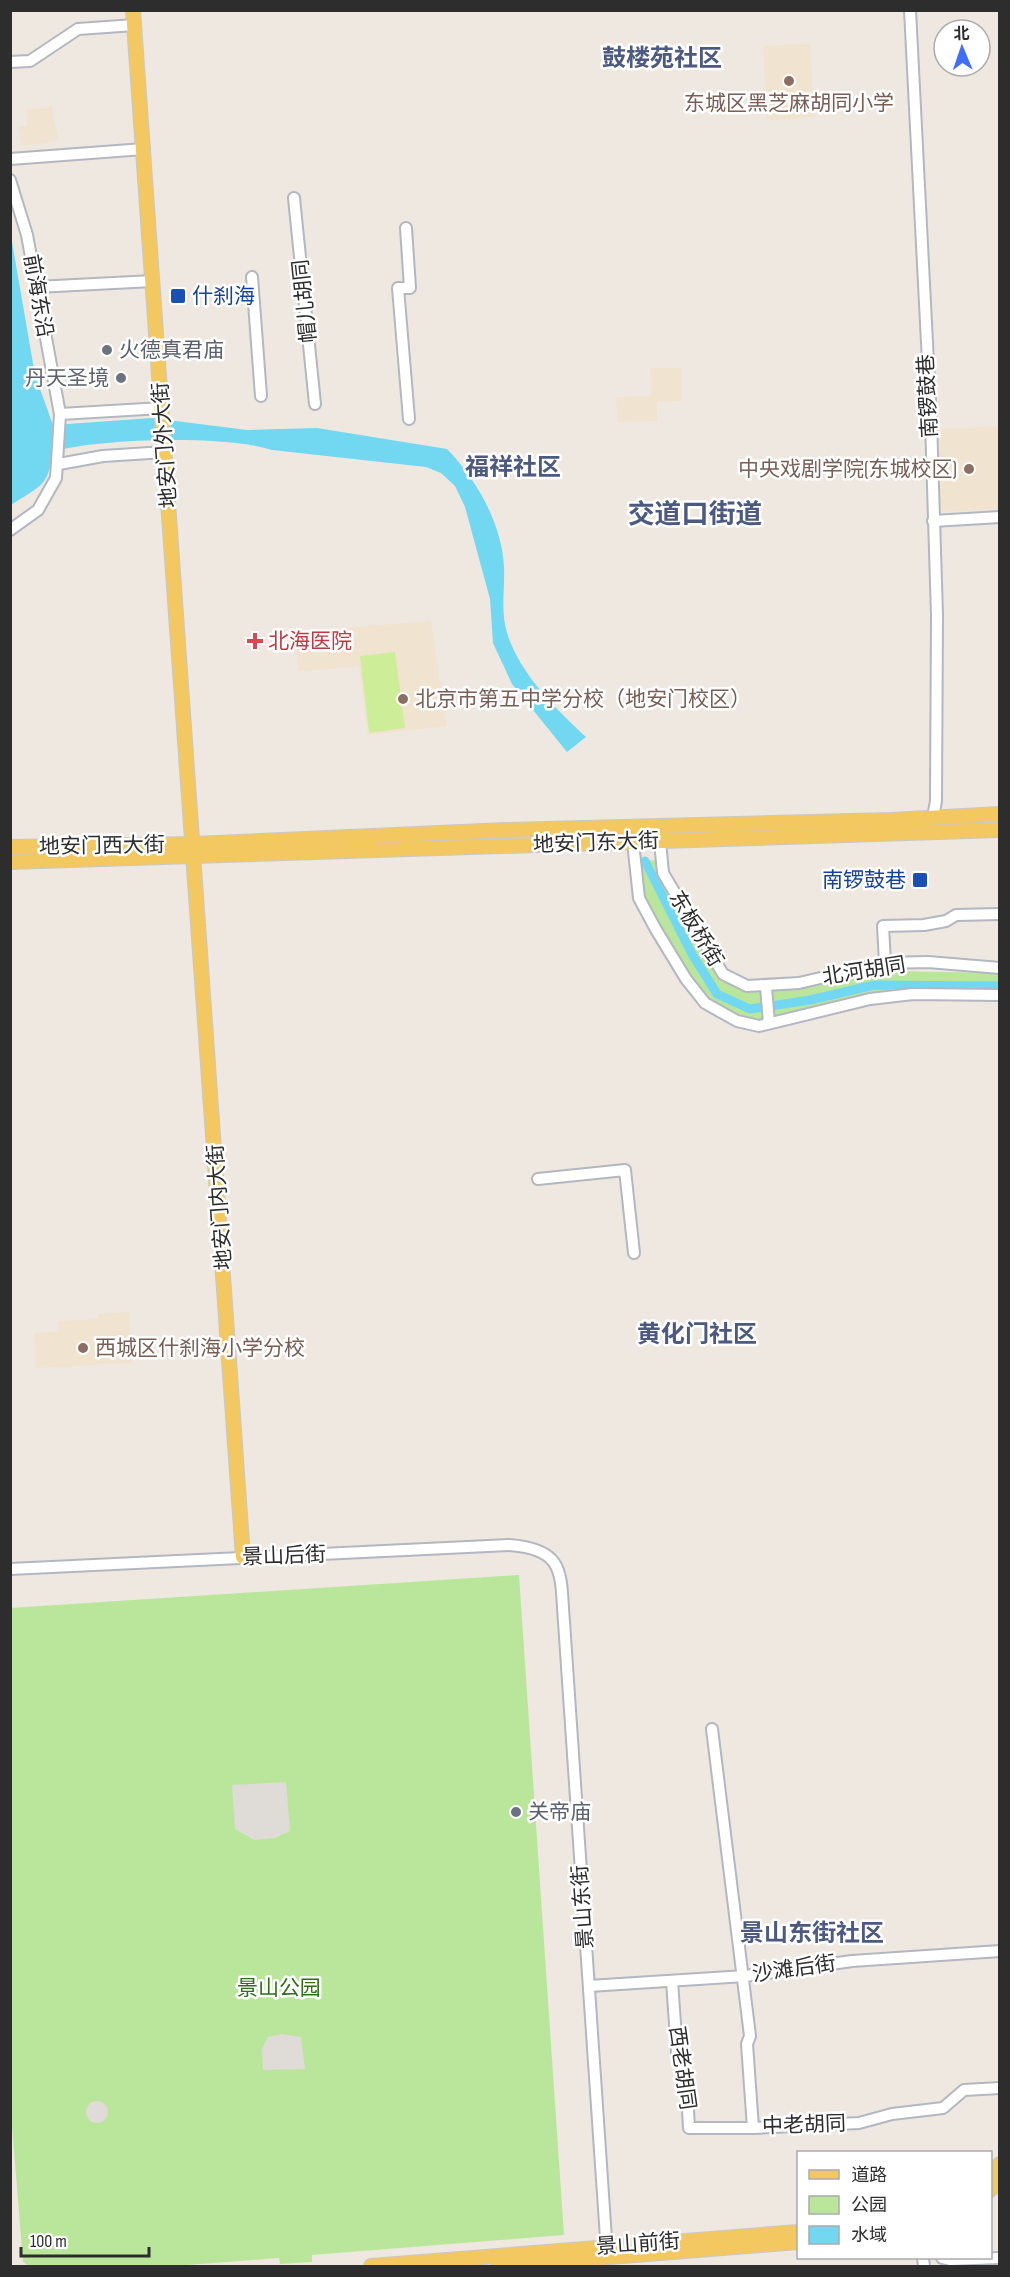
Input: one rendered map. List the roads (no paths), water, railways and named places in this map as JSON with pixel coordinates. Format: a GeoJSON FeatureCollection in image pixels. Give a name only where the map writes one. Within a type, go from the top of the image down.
{"type":"FeatureCollection","features":[{"type":"Feature","properties":{"kind":"main road","name":"地安门外大街"},"geometry":{"type":"LineString","coordinates":[[134,18],[193,851]]}},
{"type":"Feature","properties":{"kind":"main road","name":"地安门东大街"},"geometry":{"type":"LineString","coordinates":[[193,851],[506,830],[999,814]]}},
{"type":"Feature","properties":{"kind":"main road","name":"地安门东大街"},"geometry":{"type":"LineString","coordinates":[[193,851],[633,842],[999,830]]}},
{"type":"Feature","properties":{"kind":"main road","name":"地安门西大街"},"geometry":{"type":"LineString","coordinates":[[10,847],[193,851]]}},
{"type":"Feature","properties":{"kind":"main road","name":"地安门西大街"},"geometry":{"type":"LineString","coordinates":[[10,862],[193,851]]}},
{"type":"Feature","properties":{"kind":"main road","name":"地安门内大街"},"geometry":{"type":"LineString","coordinates":[[193,851],[243,1557]]}},
{"type":"Feature","properties":{"kind":"main road","name":"景山前街"},"geometry":{"type":"LineString","coordinates":[[498,2266],[607,2251],[797,2232]]}},
{"type":"Feature","properties":{"kind":"main road","name":"景山前街"},"geometry":{"type":"LineString","coordinates":[[371,2266],[797,2242]]}},
{"type":"Feature","properties":{"kind":"street","name":"南锣鼓巷"},"geometry":{"type":"LineString","coordinates":[[910,10],[923,308],[931,421],[937,615],[936,801],[933,817]]}},
{"type":"Feature","properties":{"kind":"street"},"geometry":{"type":"LineString","coordinates":[[10,62],[30,61],[78,29],[134,18]]}},
{"type":"Feature","properties":{"kind":"street"},"geometry":{"type":"LineString","coordinates":[[10,159],[144,149]]}},
{"type":"Feature","properties":{"kind":"street","name":"前海东沿"},"geometry":{"type":"LineString","coordinates":[[10,180],[27,235],[60,414],[59,464],[56,478],[38,510],[10,530]]}},
{"type":"Feature","properties":{"kind":"street","name":"帽儿胡同"},"geometry":{"type":"LineString","coordinates":[[294,198],[315,404]]}},
{"type":"Feature","properties":{"kind":"street"},"geometry":{"type":"LineString","coordinates":[[406,228],[410,288],[398,288],[409,419]]}},
{"type":"Feature","properties":{"kind":"street"},"geometry":{"type":"LineString","coordinates":[[252,277],[261,396]]}},
{"type":"Feature","properties":{"kind":"street"},"geometry":{"type":"LineString","coordinates":[[36,287],[153,281]]}},
{"type":"Feature","properties":{"kind":"street"},"geometry":{"type":"LineString","coordinates":[[60,414],[162,408]]}},
{"type":"Feature","properties":{"kind":"street"},"geometry":{"type":"LineString","coordinates":[[59,464],[103,456],[165,452]]}},
{"type":"Feature","properties":{"kind":"street"},"geometry":{"type":"LineString","coordinates":[[933,521],[999,517]]}},
{"type":"Feature","properties":{"kind":"street","name":"东板桥街"},"geometry":{"type":"LineString","coordinates":[[660,841],[663,873],[723,974],[747,986],[765,987]]}},
{"type":"Feature","properties":{"kind":"street"},"geometry":{"type":"LineString","coordinates":[[633,842],[639,898],[686,979],[705,1003],[737,1021],[759,1026],[870,999],[913,994],[999,995]]}},
{"type":"Feature","properties":{"kind":"street"},"geometry":{"type":"LineString","coordinates":[[885,963],[882,926],[924,925],[946,921],[956,915],[999,914]]}},
{"type":"Feature","properties":{"kind":"street","name":"北河胡同"},"geometry":{"type":"LineString","coordinates":[[765,987],[800,983],[885,963],[928,962],[999,968]]}},
{"type":"Feature","properties":{"kind":"street"},"geometry":{"type":"LineString","coordinates":[[765,987],[769,1023]]}},
{"type":"Feature","properties":{"kind":"street"},"geometry":{"type":"LineString","coordinates":[[538,1179],[626,1170],[634,1253]]}},
{"type":"Feature","properties":{"kind":"street","name":"景山后街"},"geometry":{"type":"LineString","coordinates":[[10,1569],[509,1545],[543,1551],[553,1560]]}},
{"type":"Feature","properties":{"kind":"street","name":"景山东街"},"geometry":{"type":"LineString","coordinates":[[553,1560],[560,1573],[561,1585],[607,2251]]}},
{"type":"Feature","properties":{"kind":"street","name":"中老胡同"},"geometry":{"type":"LineString","coordinates":[[712,1729],[745,1976],[753,2128],[859,2123],[892,2114],[943,2108],[964,2090],[999,2088]]}},
{"type":"Feature","properties":{"kind":"street","name":"沙滩后街"},"geometry":{"type":"LineString","coordinates":[[589,1986],[745,1976],[852,1961],[999,1951]]}},
{"type":"Feature","properties":{"kind":"street","name":"西老胡同"},"geometry":{"type":"LineString","coordinates":[[672,1981],[677,2052],[686,2074],[690,2128],[753,2128]]}},
{"type":"Feature","properties":{"kind":"street"},"geometry":{"type":"LineString","coordinates":[[946,2259],[974,2259]]}},
{"type":"Feature","properties":{"kind":"water"},"geometry":{"type":"Polygon","coordinates":[[[10,230],[35,375],[53,425],[152,418],[247,430],[317,428],[447,449],[478,489],[493,519],[504,567],[504,619],[514,651],[541,691],[586,737],[567,752],[512,684],[493,643],[490,599],[465,507],[455,486],[441,473],[426,467],[272,450],[225,442],[130,441],[73,447],[52,452],[51,464],[45,480],[11,505],[10,230]]]}},
{"type":"Feature","properties":{"kind":"waterway"},"geometry":{"type":"LineString","coordinates":[[645,861],[692,954],[717,994],[750,1009],[810,1000],[874,985],[1000,986]]}},
{"type":"Feature","properties":{"kind":"place","name":"东城区黑芝麻胡同小学"},"geometry":{"type":"Point","coordinates":[789,81]}},
{"type":"Feature","properties":{"kind":"place","name":"什刹海"},"geometry":{"type":"Point","coordinates":[178,296]}},
{"type":"Feature","properties":{"kind":"place","name":"火德真君庙"},"geometry":{"type":"Point","coordinates":[107,350]}},
{"type":"Feature","properties":{"kind":"place","name":"丹天圣境"},"geometry":{"type":"Point","coordinates":[121,378]}},
{"type":"Feature","properties":{"kind":"place","name":"中央戏剧学院(东城校区)"},"geometry":{"type":"Point","coordinates":[969,469]}},
{"type":"Feature","properties":{"kind":"place","name":"北海医院"},"geometry":{"type":"Point","coordinates":[255,641]}},
{"type":"Feature","properties":{"kind":"place","name":"北京市第五中学分校（地安门校区）"},"geometry":{"type":"Point","coordinates":[403,699]}},
{"type":"Feature","properties":{"kind":"place","name":"南锣鼓巷"},"geometry":{"type":"Point","coordinates":[920,880]}},
{"type":"Feature","properties":{"kind":"place","name":"西城区什刹海小学分校"},"geometry":{"type":"Point","coordinates":[83,1348]}},
{"type":"Feature","properties":{"kind":"place","name":"关帝庙"},"geometry":{"type":"Point","coordinates":[516,1812]}},
{"type":"Feature","properties":{"kind":"district","name":"鼓楼苑社区"},"geometry":{"type":"Point","coordinates":[662,58]}},
{"type":"Feature","properties":{"kind":"district","name":"福祥社区"},"geometry":{"type":"Point","coordinates":[513,467]}},
{"type":"Feature","properties":{"kind":"district","name":"交道口街道"},"geometry":{"type":"Point","coordinates":[695,515]}},
{"type":"Feature","properties":{"kind":"district","name":"黄化门社区"},"geometry":{"type":"Point","coordinates":[697,1334]}},
{"type":"Feature","properties":{"kind":"district","name":"景山东街社区"},"geometry":{"type":"Point","coordinates":[812,1933]}},
{"type":"Feature","properties":{"kind":"park label","name":"景山公园"},"geometry":{"type":"Point","coordinates":[279,1988]}}]}
